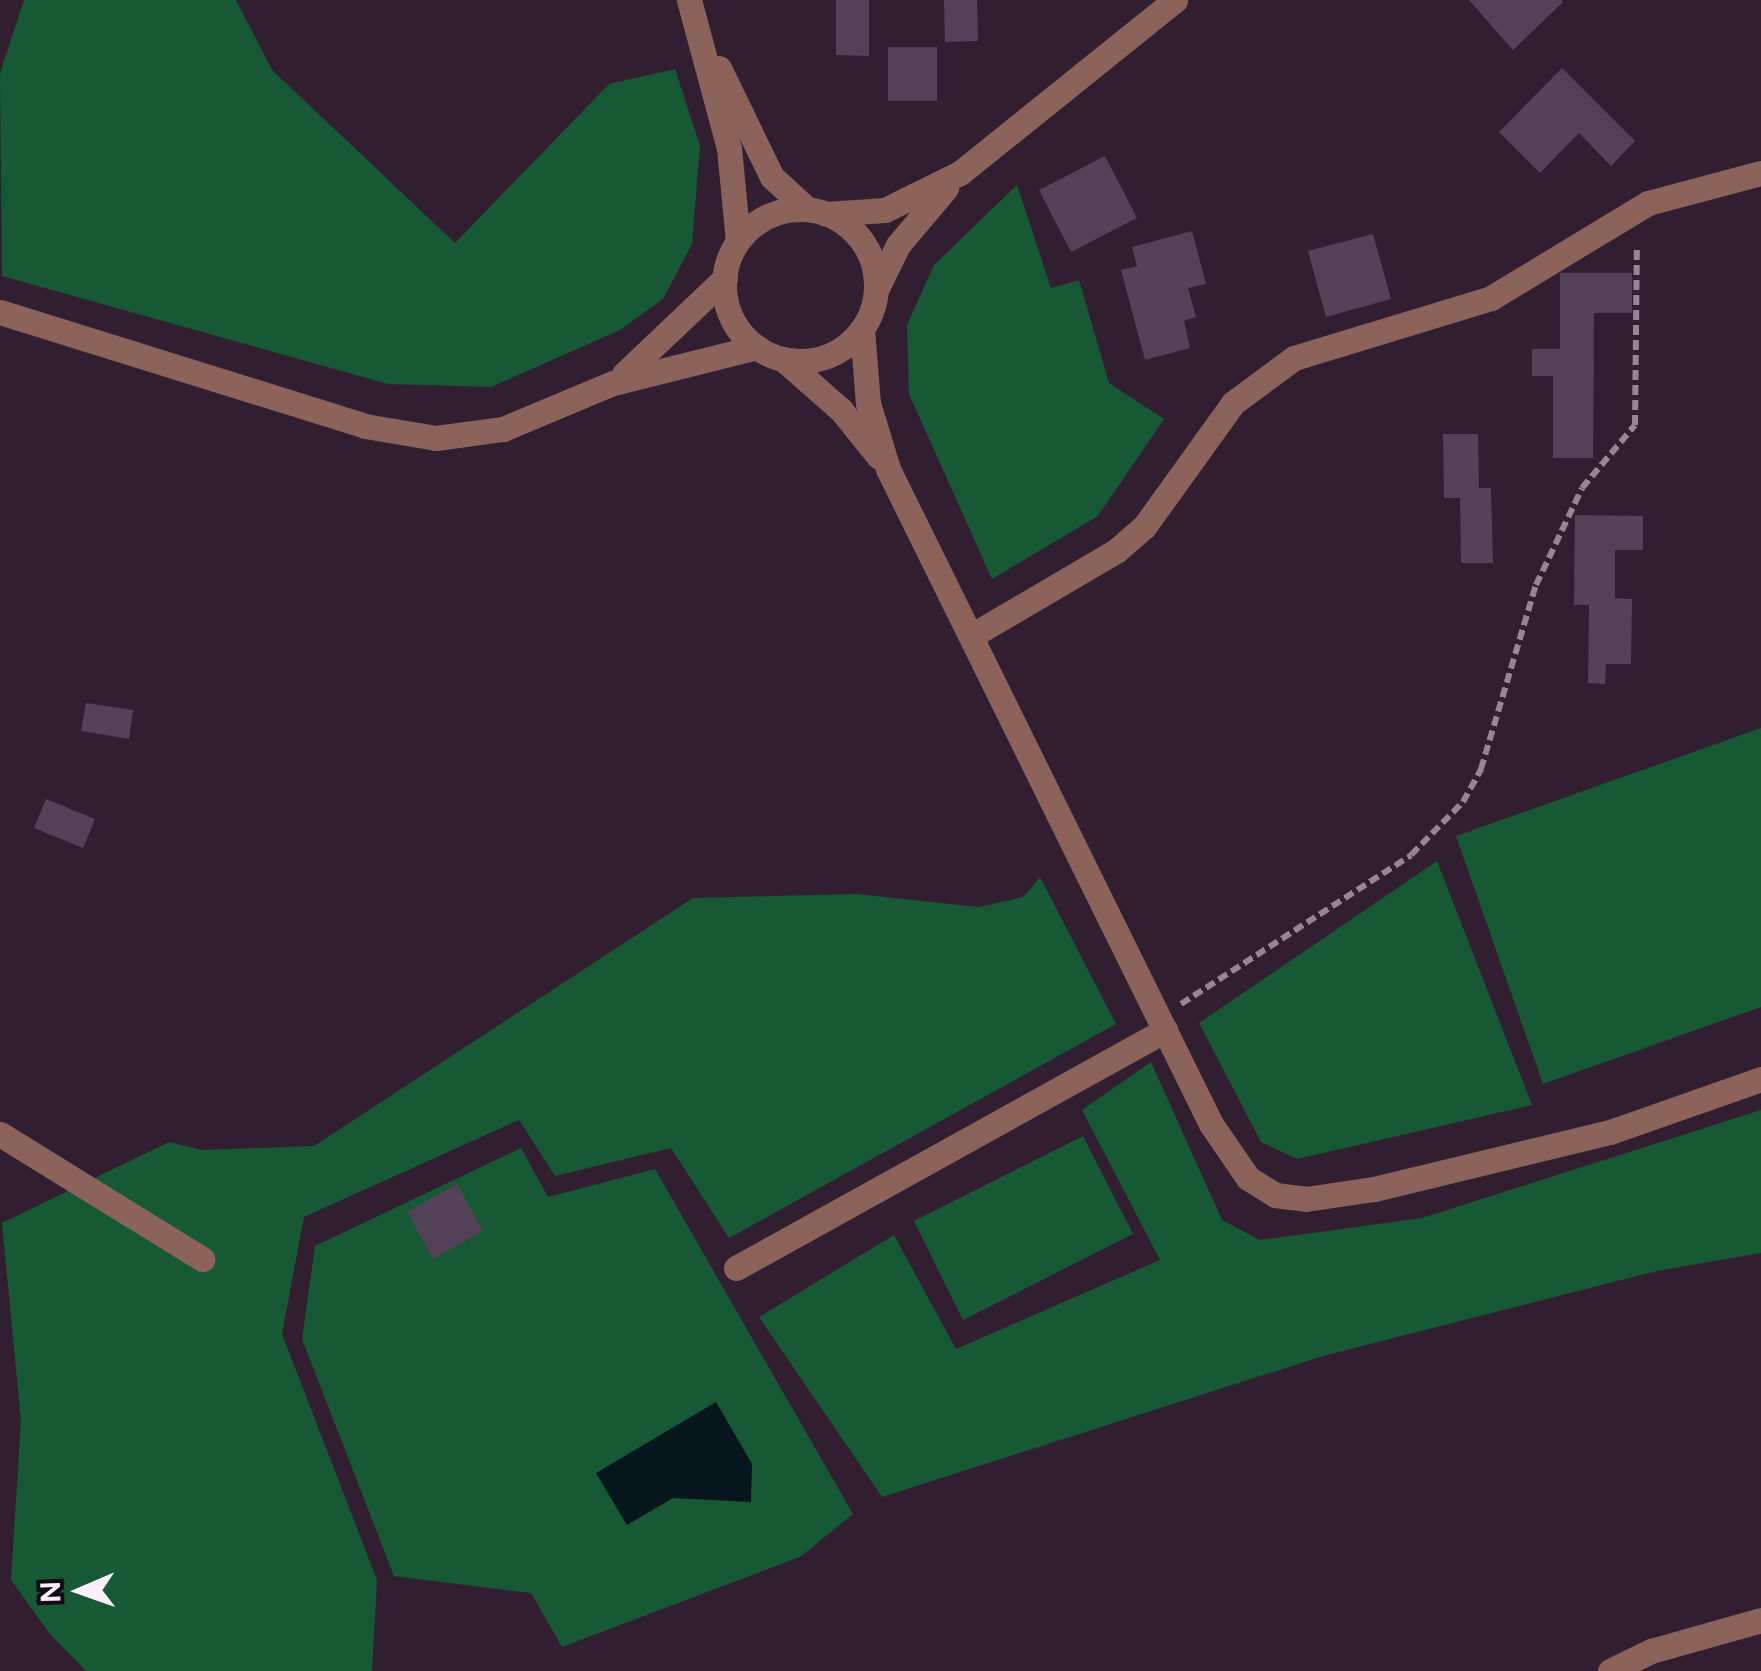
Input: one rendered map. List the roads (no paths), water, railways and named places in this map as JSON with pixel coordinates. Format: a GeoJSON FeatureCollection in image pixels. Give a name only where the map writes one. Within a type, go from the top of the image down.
{"type":"FeatureCollection","features":[{"type":"Feature","properties":{"kind":"street"},"geometry":{"type":"LineString","coordinates":[[613,383],[699,311],[725,278],[738,241],[729,148],[689,0]]}},
{"type":"Feature","properties":{"kind":"street"},"geometry":{"type":"LineString","coordinates":[[1175,0],[960,174],[898,245],[862,328],[868,403],[888,469],[1232,1160],[1275,1195],[1306,1199],[1522,1156],[1761,1079]]}},
{"type":"Feature","properties":{"kind":"street"},"geometry":{"type":"LineString","coordinates":[[700,33],[772,177],[858,236],[876,292]]}},
{"type":"Feature","properties":{"kind":"street"},"geometry":{"type":"LineString","coordinates":[[971,636],[1130,539],[1233,404],[1263,377],[1336,344],[1491,298],[1638,208],[1761,173]]}},
{"type":"Feature","properties":{"kind":"street"},"geometry":{"type":"LineString","coordinates":[[738,241],[768,216],[885,210],[960,174]]}},
{"type":"Feature","properties":{"kind":"street"},"geometry":{"type":"LineString","coordinates":[[725,278],[732,317],[757,347],[782,359],[841,410],[888,469]]}},
{"type":"Feature","properties":{"kind":"street"},"geometry":{"type":"LineString","coordinates":[[0,312],[404,436],[503,429],[613,383],[757,347]]}},
{"type":"Feature","properties":{"kind":"street"},"geometry":{"type":"LineString","coordinates":[[782,359],[836,352],[862,328]]}},
{"type":"Feature","properties":{"kind":"street"},"geometry":{"type":"LineString","coordinates":[[736,1268],[1162,1024]]}},
{"type":"Feature","properties":{"kind":"street"},"geometry":{"type":"LineString","coordinates":[[0,1134],[202,1259]]}},
{"type":"Feature","properties":{"kind":"street"},"geometry":{"type":"LineString","coordinates":[[1610,1671],[1651,1651],[1761,1620]]}}]}
